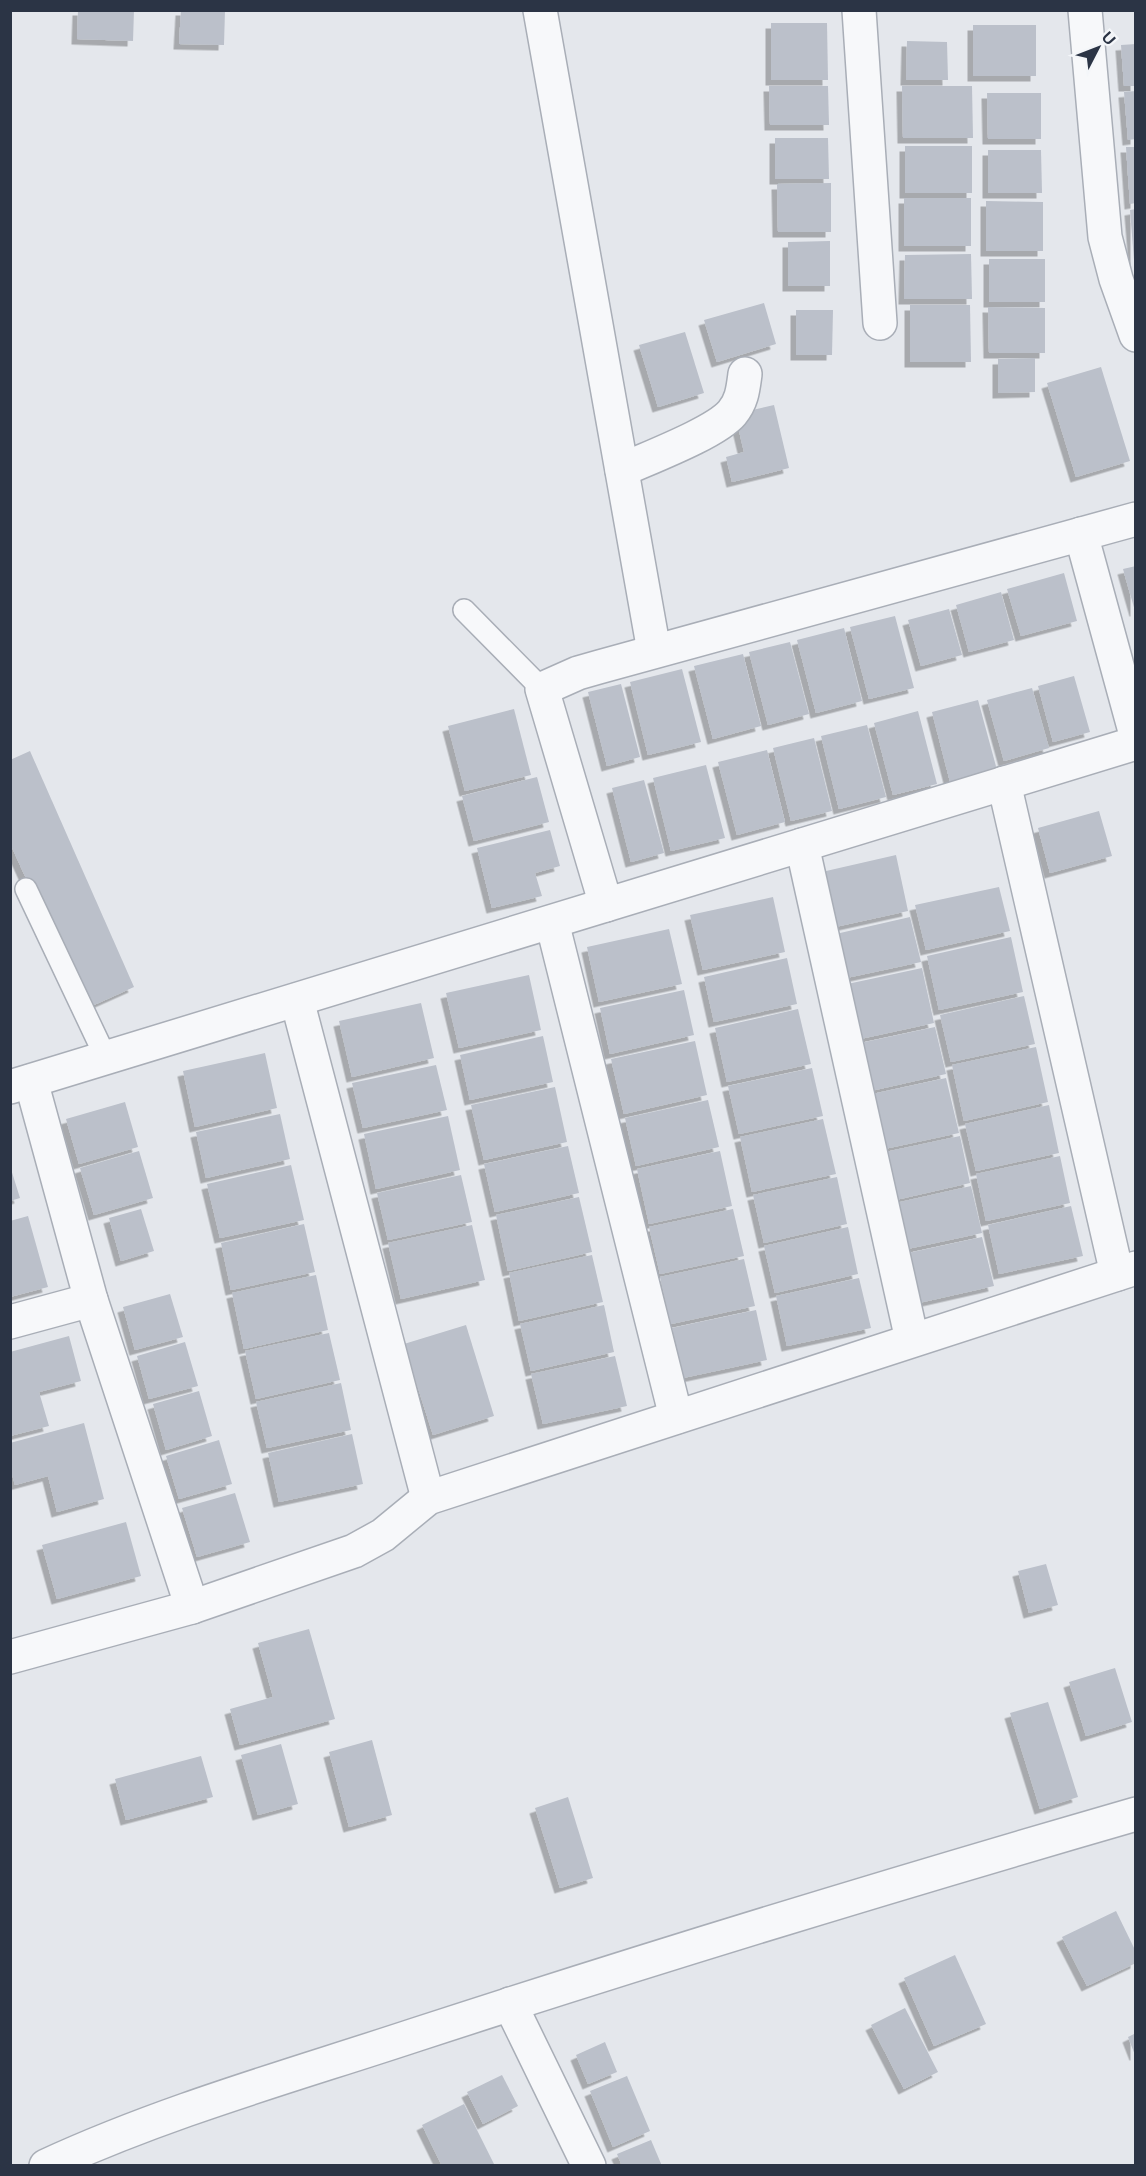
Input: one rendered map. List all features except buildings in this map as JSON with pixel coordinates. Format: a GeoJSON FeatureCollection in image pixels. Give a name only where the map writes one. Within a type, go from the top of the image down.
{"type":"FeatureCollection","features":[{"type":"Feature","properties":{"kind":"street"},"geometry":{"type":"LineString","coordinates":[[540,10],[654,651]]}},
{"type":"Feature","properties":{"kind":"street"},"geometry":{"type":"LineString","coordinates":[[859,10],[880,323]]}},
{"type":"Feature","properties":{"kind":"street"},"geometry":{"type":"LineString","coordinates":[[1085,10],[1105,237],[1116,279],[1136,335]]}},
{"type":"Feature","properties":{"kind":"street"},"geometry":{"type":"LineString","coordinates":[[622,470],[718,425],[732,413],[742,397],[745,374]]}},
{"type":"Feature","properties":{"kind":"street"},"geometry":{"type":"LineString","coordinates":[[606,904],[542,689],[578,673],[654,651],[1136,519]]}},
{"type":"Feature","properties":{"kind":"street"},"geometry":{"type":"LineString","coordinates":[[1081,534],[1136,735]]}},
{"type":"Feature","properties":{"kind":"street"},"geometry":{"type":"LineString","coordinates":[[192,1607],[21,1084],[1136,743]]}},
{"type":"Feature","properties":{"kind":"street"},"geometry":{"type":"LineString","coordinates":[[10,1657],[192,1607],[354,1551],[383,1535],[428,1498],[1126,1271],[1004,783]]}},
{"type":"Feature","properties":{"kind":"street"},"geometry":{"type":"LineString","coordinates":[[802,845],[912,1340]]}},
{"type":"Feature","properties":{"kind":"street"},"geometry":{"type":"LineString","coordinates":[[552,922],[676,1417]]}},
{"type":"Feature","properties":{"kind":"street"},"geometry":{"type":"LineString","coordinates":[[297,1000],[428,1498]]}},
{"type":"Feature","properties":{"kind":"street"},"geometry":{"type":"LineString","coordinates":[[10,1322],[91,1300]]}},
{"type":"Feature","properties":{"kind":"street"},"geometry":{"type":"LineString","coordinates":[[46,2166],[136,2126],[510,2004],[794,1915],[1136,1814]]}},
{"type":"Feature","properties":{"kind":"street"},"geometry":{"type":"LineString","coordinates":[[510,2004],[589,2166]]}},
{"type":"Feature","properties":{"kind":"lane"},"geometry":{"type":"LineString","coordinates":[[464,610],[542,689]]}},
{"type":"Feature","properties":{"kind":"lane"},"geometry":{"type":"LineString","coordinates":[[26,889],[106,1058]]}}]}
